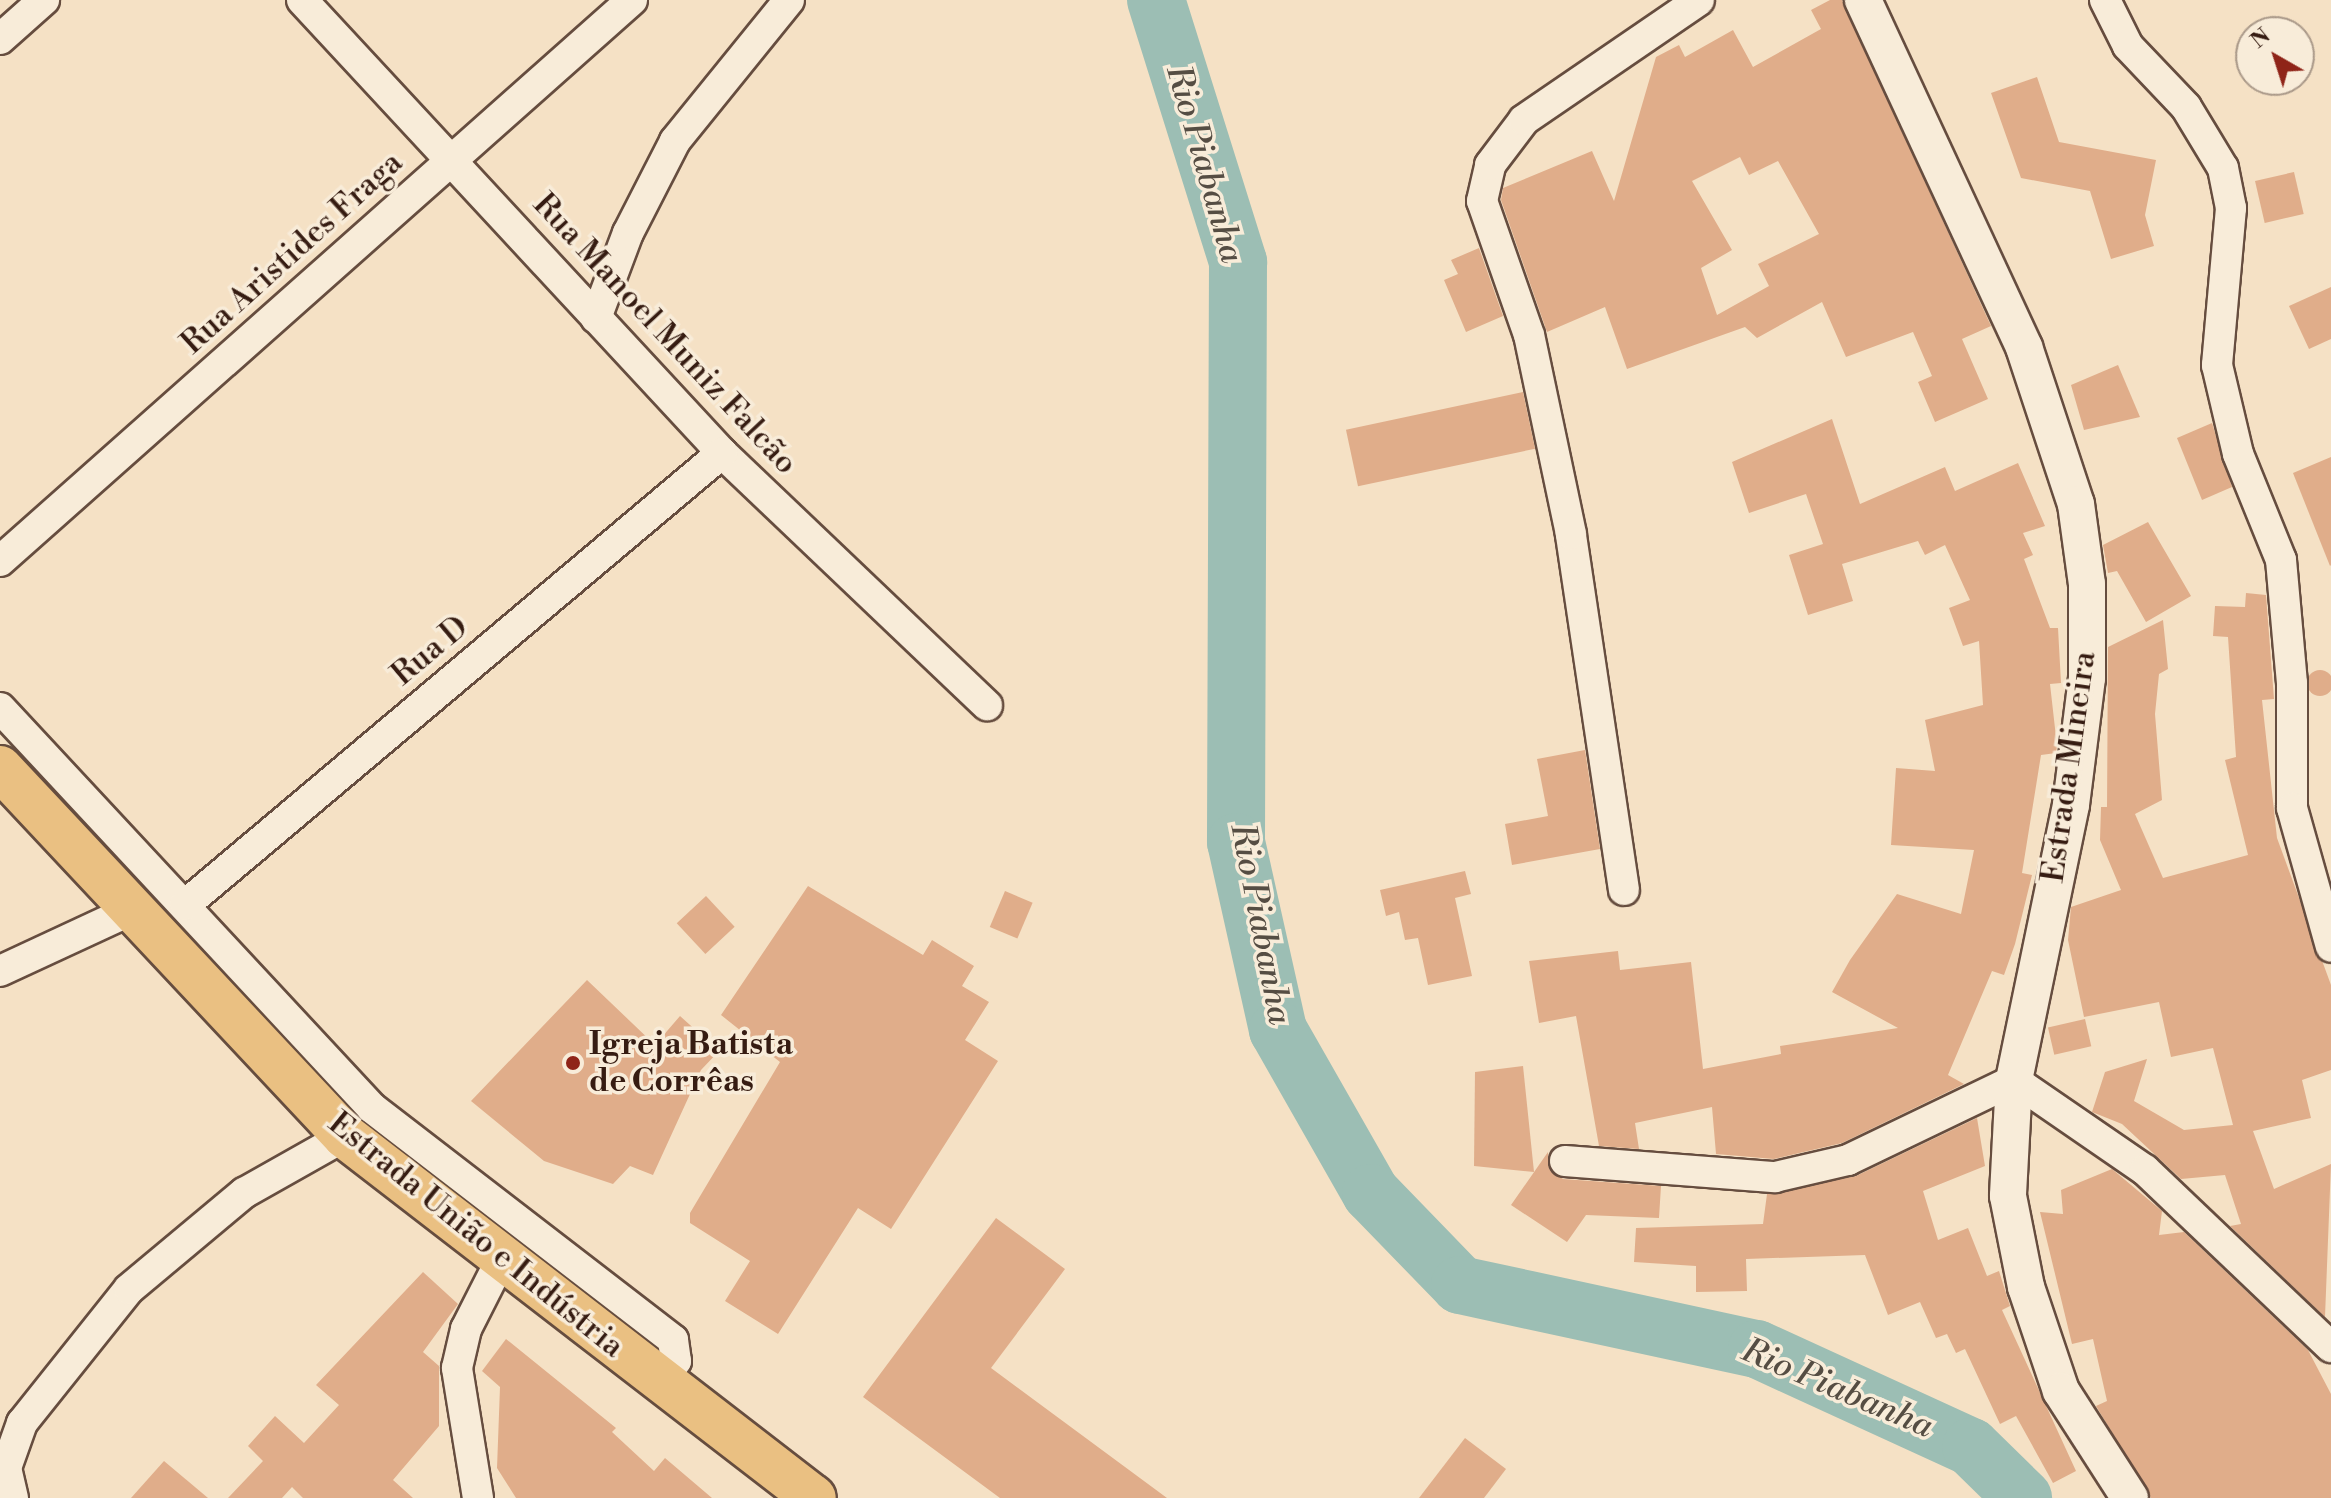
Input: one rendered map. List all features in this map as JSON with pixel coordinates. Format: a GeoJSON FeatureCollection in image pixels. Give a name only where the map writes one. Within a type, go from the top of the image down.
{"type":"FeatureCollection","features":[{"type":"Feature","properties":{"kind":"main road","name":"Estrada União e Indústria"},"geometry":{"type":"LineString","coordinates":[[0,768],[136,908],[345,1136],[501,1260],[814,1498]]}},
{"type":"Feature","properties":{"kind":"street"},"geometry":{"type":"LineString","coordinates":[[0,39],[44,0]]}},
{"type":"Feature","properties":{"kind":"street","name":"Rua Manoel Muniz Falcão"},"geometry":{"type":"LineString","coordinates":[[302,0],[453,158],[722,453],[987,705]]}},
{"type":"Feature","properties":{"kind":"street","name":"Rua Aristides Fraga"},"geometry":{"type":"LineString","coordinates":[[0,561],[632,0]]}},
{"type":"Feature","properties":{"kind":"street"},"geometry":{"type":"LineString","coordinates":[[596,318],[628,233],[675,141],[789,0]]}},
{"type":"Feature","properties":{"kind":"street"},"geometry":{"type":"LineString","coordinates":[[1624,890],[1571,534],[1529,335],[1482,201],[1490,165],[1524,120],[1699,0]]}},
{"type":"Feature","properties":{"kind":"street","name":"Estrada Mineira"},"geometry":{"type":"LineString","coordinates":[[1863,0],[2024,347],[2076,504],[2087,584],[2087,678],[2071,805],[2014,1080],[2008,1196],[2026,1287],[2061,1391],[2130,1498]]}},
{"type":"Feature","properties":{"kind":"street"},"geometry":{"type":"LineString","coordinates":[[2105,0],[2128,46],[2186,107],[2223,168],[2231,208],[2217,365],[2238,454],[2281,560],[2292,670],[2292,808],[2331,947]]}},
{"type":"Feature","properties":{"kind":"street","name":"Rua D"},"geometry":{"type":"LineString","coordinates":[[185,905],[722,453]]}},
{"type":"Feature","properties":{"kind":"street"},"geometry":{"type":"LineString","coordinates":[[0,708],[372,1108],[673,1340],[676,1361],[660,1382]]}},
{"type":"Feature","properties":{"kind":"street"},"geometry":{"type":"LineString","coordinates":[[0,971],[136,908]]}},
{"type":"Feature","properties":{"kind":"street"},"geometry":{"type":"LineString","coordinates":[[1565,1161],[1775,1177],[1848,1160],[2014,1080],[2145,1170],[2331,1347]]}},
{"type":"Feature","properties":{"kind":"street"},"geometry":{"type":"LineString","coordinates":[[13,1498],[6,1468],[22,1423],[129,1289],[244,1193],[345,1136]]}},
{"type":"Feature","properties":{"kind":"street"},"geometry":{"type":"LineString","coordinates":[[478,1498],[457,1368],[466,1329],[501,1260]]}},
{"type":"Feature","properties":{"kind":"building"},"geometry":{"type":"Polygon","coordinates":[[[1830,0],[1842,0],[1991,326],[1962,339],[1988,399],[1935,422],[1918,382],[1932,376],[1913,332],[1846,357],[1822,302],[1757,338],[1745,327],[1627,369],[1605,307],[1547,332],[1501,200],[1503,188],[1592,151],[1614,201],[1656,57],[1679,45],[1685,57],[1733,30],[1753,67],[1821,29],[1811,10],[1830,0]],[[1740,157],[1692,181],[1732,250],[1701,268],[1717,315],[1769,286],[1758,264],[1819,234],[1778,161],[1749,175],[1740,157]]]}},
{"type":"Feature","properties":{"kind":"building"},"geometry":{"type":"Polygon","coordinates":[[[2037,77],[2059,142],[2156,160],[2145,215],[2154,246],[2111,259],[2090,191],[2021,178],[1991,93],[2037,77]]]}},
{"type":"Feature","properties":{"kind":"building"},"geometry":{"type":"Polygon","coordinates":[[[2294,172],[2304,214],[2265,223],[2255,181],[2294,172]]]}},
{"type":"Feature","properties":{"kind":"building"},"geometry":{"type":"Polygon","coordinates":[[[1479,248],[1503,316],[1466,332],[1444,280],[1458,274],[1451,260],[1479,248]]]}},
{"type":"Feature","properties":{"kind":"building"},"geometry":{"type":"Polygon","coordinates":[[[2331,287],[2331,339],[2309,349],[2289,306],[2331,287]]]}},
{"type":"Feature","properties":{"kind":"building"},"geometry":{"type":"Polygon","coordinates":[[[2118,365],[2140,417],[2084,430],[2071,385],[2118,365]]]}},
{"type":"Feature","properties":{"kind":"building"},"geometry":{"type":"Polygon","coordinates":[[[1523,392],[1535,449],[1358,486],[1346,430],[1523,392]]]}},
{"type":"Feature","properties":{"kind":"building"},"geometry":{"type":"Polygon","coordinates":[[[1832,419],[1860,504],[1945,467],[1955,491],[2018,463],[2045,526],[2023,533],[2033,555],[2024,559],[2050,628],[2058,628],[2061,683],[2050,684],[2057,746],[2056,753],[2041,755],[2022,873],[2032,875],[2015,944],[2004,975],[1992,971],[1948,1075],[1964,1084],[1842,1143],[1774,1159],[1716,1154],[1712,1107],[1635,1123],[1639,1149],[1599,1146],[1576,1016],[1539,1023],[1529,961],[1618,951],[1620,970],[1691,962],[1703,1069],[1781,1054],[1780,1046],[1898,1028],[1832,992],[1850,960],[1897,894],[1961,914],[1974,850],[1891,845],[1896,768],[1935,771],[1925,720],[1983,705],[1979,641],[1963,646],[1949,608],[1970,600],[1945,545],[1925,555],[1918,541],[1842,564],[1853,601],[1808,615],[1789,555],[1823,544],[1806,494],[1749,513],[1732,462],[1832,419]]]}},
{"type":"Feature","properties":{"kind":"building"},"geometry":{"type":"Polygon","coordinates":[[[2212,423],[2232,487],[2202,500],[2177,438],[2212,423]]]}},
{"type":"Feature","properties":{"kind":"building"},"geometry":{"type":"Polygon","coordinates":[[[2331,457],[2331,565],[2330,566],[2293,473],[2331,457]]]}},
{"type":"Feature","properties":{"kind":"building"},"geometry":{"type":"Polygon","coordinates":[[[2148,522],[2191,596],[2146,622],[2117,571],[2108,573],[2103,545],[2148,522]]]}},
{"type":"Feature","properties":{"kind":"building"},"geometry":{"type":"Polygon","coordinates":[[[2246,593],[2266,595],[2274,699],[2262,700],[2277,838],[2331,985],[2331,1070],[2302,1080],[2311,1118],[2253,1131],[2274,1189],[2331,1164],[2325,1317],[2230,1226],[2241,1224],[2225,1175],[2181,1179],[2122,1124],[2092,1112],[2105,1072],[2147,1059],[2134,1101],[2184,1130],[2233,1125],[2213,1048],[2171,1057],[2159,1002],[2084,1017],[2068,940],[2071,907],[2121,890],[2100,840],[2101,807],[2107,807],[2108,647],[2163,620],[2168,669],[2159,674],[2155,714],[2162,800],[2135,814],[2163,878],[2248,855],[2225,760],[2236,757],[2228,637],[2213,636],[2215,606],[2245,607],[2246,593]]]}},
{"type":"Feature","properties":{"kind":"building"},"geometry":{"type":"Polygon","coordinates":[[[2320,670],[2329,674],[2333,683],[2329,692],[2320,696],[2311,692],[2307,683],[2311,674],[2320,670]]]}},
{"type":"Feature","properties":{"kind":"building"},"geometry":{"type":"Polygon","coordinates":[[[1585,750],[1600,849],[1512,865],[1505,824],[1548,816],[1537,759],[1585,750]]]}},
{"type":"Feature","properties":{"kind":"building"},"geometry":{"type":"Polygon","coordinates":[[[1465,871],[1471,894],[1455,898],[1472,976],[1428,985],[1418,938],[1405,940],[1399,912],[1386,916],[1380,890],[1465,871]]]}},
{"type":"Feature","properties":{"kind":"building"},"geometry":{"type":"Polygon","coordinates":[[[808,886],[923,955],[932,940],[974,966],[962,986],[989,1002],[965,1040],[998,1061],[891,1229],[858,1208],[778,1334],[725,1301],[750,1261],[690,1223],[690,1213],[780,1062],[721,1015],[808,886]]]}},
{"type":"Feature","properties":{"kind":"building"},"geometry":{"type":"Polygon","coordinates":[[[1005,891],[1033,903],[1017,939],[990,927],[1005,891]]]}},
{"type":"Feature","properties":{"kind":"building"},"geometry":{"type":"Polygon","coordinates":[[[706,896],[735,927],[705,954],[677,923],[706,896]]]}},
{"type":"Feature","properties":{"kind":"building","name":"Igreja Batista de Corrêas"},"geometry":{"type":"Polygon","coordinates":[[[587,980],[655,1045],[680,1016],[719,1051],[701,1070],[653,1175],[630,1166],[613,1184],[544,1161],[471,1101],[587,980]]]}},
{"type":"Feature","properties":{"kind":"building"},"geometry":{"type":"Polygon","coordinates":[[[2085,1019],[2091,1046],[2054,1055],[2048,1028],[2085,1019]]]}},
{"type":"Feature","properties":{"kind":"building"},"geometry":{"type":"Polygon","coordinates":[[[1523,1066],[1534,1172],[1474,1166],[1475,1072],[1523,1066]]]}},
{"type":"Feature","properties":{"kind":"building"},"geometry":{"type":"Polygon","coordinates":[[[1977,1118],[1985,1166],[1923,1191],[1938,1240],[1968,1228],[1987,1276],[1999,1271],[2010,1306],[2002,1310],[2076,1471],[2053,1483],[2016,1416],[2000,1424],[1965,1349],[1956,1353],[1947,1334],[1936,1338],[1920,1302],[1888,1315],[1865,1255],[1746,1259],[1747,1291],[1696,1292],[1696,1266],[1634,1262],[1636,1228],[1763,1224],[1767,1194],[1856,1176],[1977,1118]]]}},
{"type":"Feature","properties":{"kind":"building"},"geometry":{"type":"Polygon","coordinates":[[[1548,1152],[1549,1169],[1563,1179],[1661,1186],[1659,1218],[1586,1215],[1567,1242],[1511,1205],[1548,1152]]]}},
{"type":"Feature","properties":{"kind":"building"},"geometry":{"type":"Polygon","coordinates":[[[2112,1169],[2162,1211],[2159,1235],[2184,1232],[2308,1350],[2331,1394],[2331,1498],[2151,1498],[2096,1406],[2107,1401],[2093,1339],[2072,1344],[2040,1212],[2063,1214],[2061,1190],[2112,1169]]]}},
{"type":"Feature","properties":{"kind":"building"},"geometry":{"type":"Polygon","coordinates":[[[996,1218],[1065,1269],[991,1368],[1167,1498],[1000,1498],[863,1397],[996,1218]]]}},
{"type":"Feature","properties":{"kind":"building"},"geometry":{"type":"Polygon","coordinates":[[[423,1272],[458,1304],[423,1352],[439,1366],[439,1426],[393,1480],[413,1498],[303,1498],[292,1487],[282,1498],[228,1498],[263,1461],[248,1446],[275,1416],[304,1443],[339,1405],[316,1385],[423,1272]]]}},
{"type":"Feature","properties":{"kind":"building"},"geometry":{"type":"Polygon","coordinates":[[[506,1339],[616,1428],[612,1432],[654,1471],[665,1458],[712,1498],[516,1498],[497,1468],[500,1387],[482,1371],[506,1339]]]}},
{"type":"Feature","properties":{"kind":"building"},"geometry":{"type":"Polygon","coordinates":[[[1465,1438],[1506,1469],[1484,1498],[1419,1498],[1465,1438]]]}},
{"type":"Feature","properties":{"kind":"building"},"geometry":{"type":"Polygon","coordinates":[[[164,1461],[208,1498],[131,1498],[164,1461]]]}},
{"type":"Feature","properties":{"kind":"waterway","name":"Rio Piabanha"},"geometry":{"type":"LineString","coordinates":[[1156,0],[1238,262],[1236,842],[1278,1030],[1371,1193],[1460,1285],[1757,1349],[1971,1447],[2023,1498]]}},
{"type":"Feature","properties":{"kind":"place","name":"Igreja Batista de Corrêas"},"geometry":{"type":"Point","coordinates":[573,1063]}}]}
